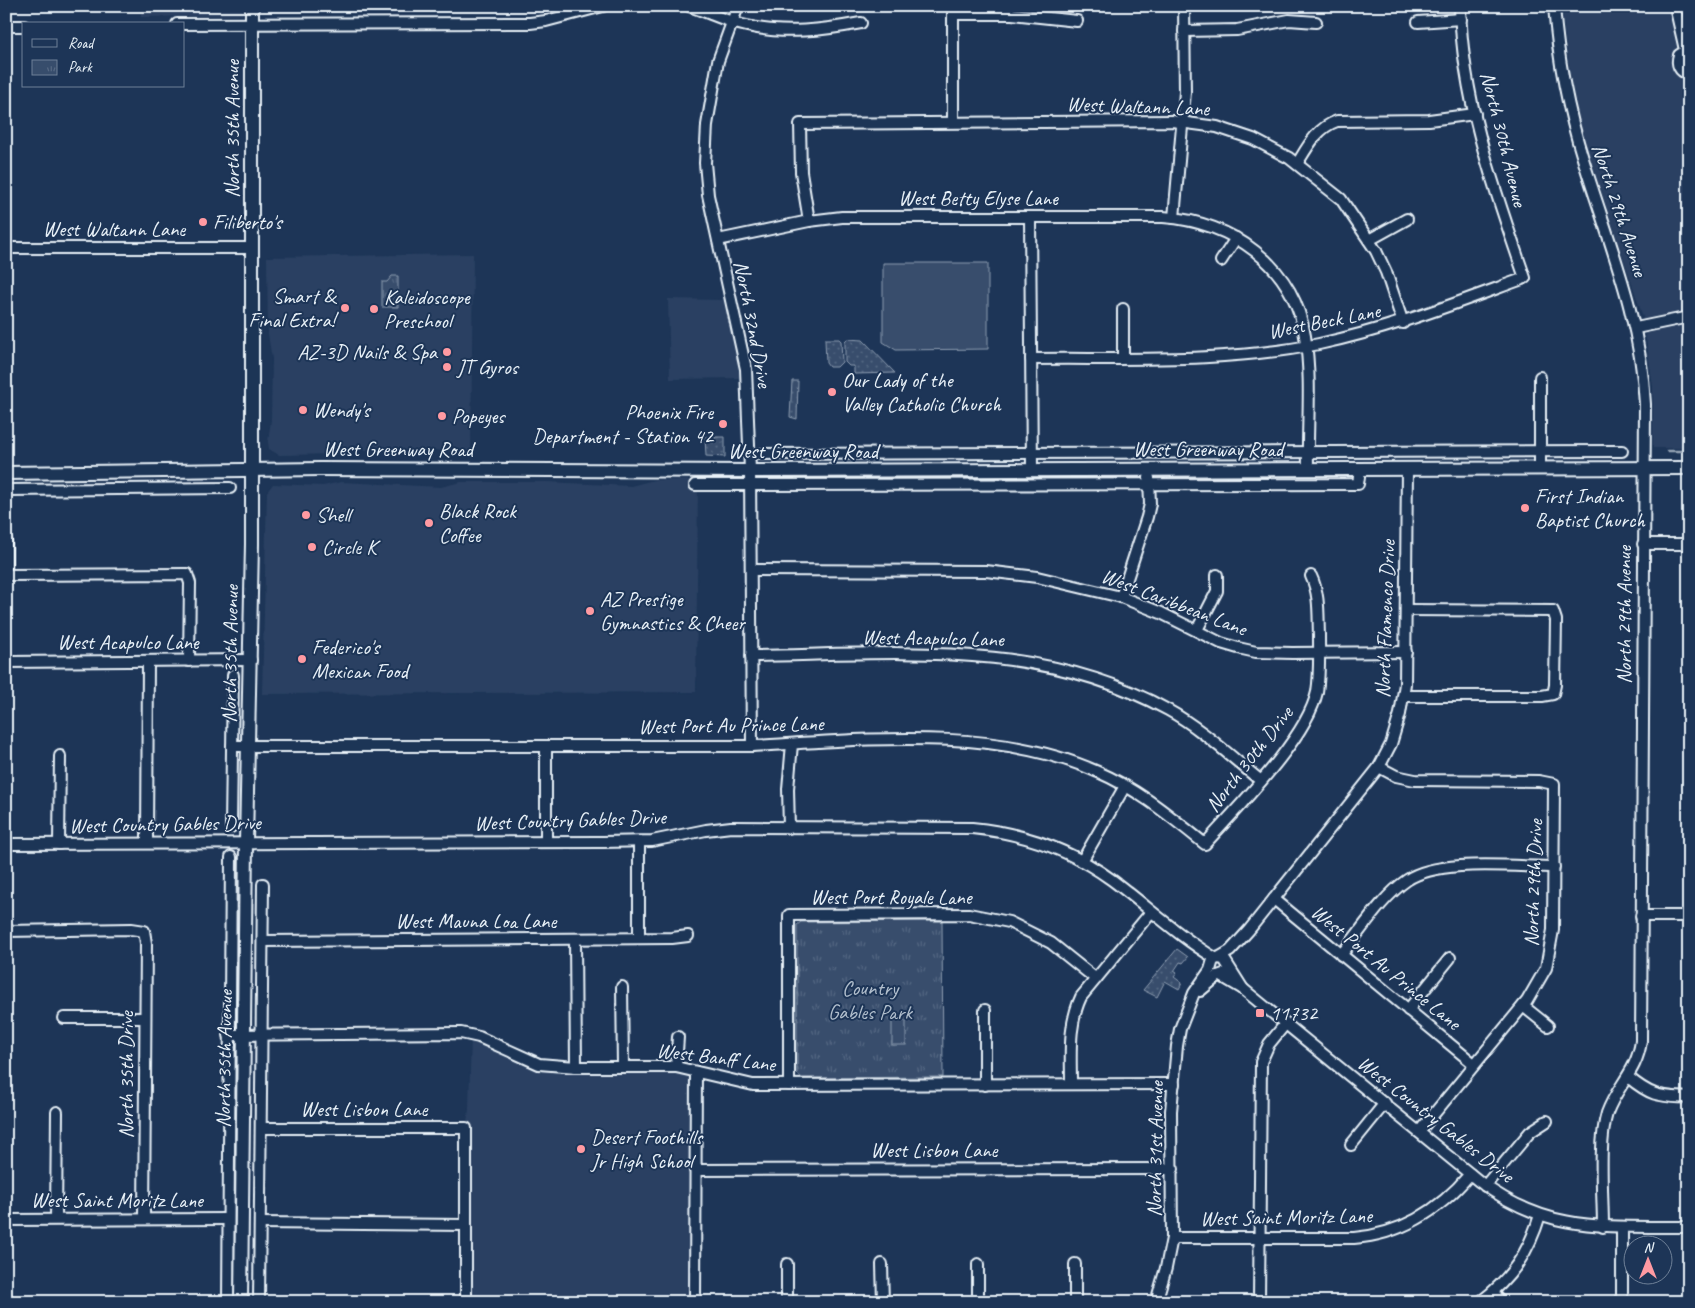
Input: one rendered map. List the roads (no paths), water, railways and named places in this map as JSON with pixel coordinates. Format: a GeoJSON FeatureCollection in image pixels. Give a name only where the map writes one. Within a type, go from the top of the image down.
{"type":"FeatureCollection","features":[{"type":"Feature","properties":{"kind":"main road","name":"North 35th Avenue"},"geometry":{"type":"LineString","coordinates":[[242,1302],[246,842],[251,660],[253,470],[252,6]]}},
{"type":"Feature","properties":{"kind":"main road","name":"West Greenway Road"},"geometry":{"type":"LineString","coordinates":[[6,473],[253,470],[750,471],[1689,468]]}},
{"type":"Feature","properties":{"kind":"street"},"geometry":{"type":"LineString","coordinates":[[185,24],[530,23],[565,17],[603,6]]}},
{"type":"Feature","properties":{"kind":"street"},"geometry":{"type":"LineString","coordinates":[[689,6],[745,26],[769,30],[801,31],[862,23]]}},
{"type":"Feature","properties":{"kind":"street","name":"North 32nd Drive"},"geometry":{"type":"LineString","coordinates":[[738,6],[731,20],[718,61],[707,125],[706,171],[718,240],[746,369],[750,454],[752,746]]}},
{"type":"Feature","properties":{"kind":"street"},"geometry":{"type":"LineString","coordinates":[[1174,218],[1185,92],[1184,6]]}},
{"type":"Feature","properties":{"kind":"street","name":"North 30th Avenue"},"geometry":{"type":"LineString","coordinates":[[1460,6],[1475,114],[1490,174],[1524,278]]}},
{"type":"Feature","properties":{"kind":"street","name":"North 29th Avenue"},"geometry":{"type":"LineString","coordinates":[[1554,6],[1562,80],[1571,118],[1618,264],[1636,328],[1645,390],[1641,1041],[1636,1064],[1611,1103],[1604,1125],[1603,1227]]}},
{"type":"Feature","properties":{"kind":"street"},"geometry":{"type":"LineString","coordinates":[[1675,6],[1687,50],[1679,55],[1678,63],[1681,70],[1689,74]]}},
{"type":"Feature","properties":{"kind":"street"},"geometry":{"type":"LineString","coordinates":[[953,122],[953,10],[1077,21]]}},
{"type":"Feature","properties":{"kind":"street"},"geometry":{"type":"LineString","coordinates":[[1418,22],[1461,19]]}},
{"type":"Feature","properties":{"kind":"street"},"geometry":{"type":"LineString","coordinates":[[1184,31],[1237,30],[1289,20],[1316,22]]}},
{"type":"Feature","properties":{"kind":"street"},"geometry":{"type":"LineString","coordinates":[[6,26],[22,26]]}},
{"type":"Feature","properties":{"kind":"street"},"geometry":{"type":"LineString","coordinates":[[1403,323],[1386,272],[1369,240],[1341,199],[1297,164],[1319,131],[1326,125],[1337,121],[1429,120],[1475,114]]}},
{"type":"Feature","properties":{"kind":"street","name":"West Waltann Lane"},"geometry":{"type":"LineString","coordinates":[[809,221],[801,172],[800,124],[953,122],[1182,123],[1234,132],[1262,144],[1297,164]]}},
{"type":"Feature","properties":{"kind":"street","name":"West Betty Elyse Lane"},"geometry":{"type":"LineString","coordinates":[[718,240],[809,221],[842,217],[1174,218],[1213,226],[1255,250],[1281,279],[1295,303],[1306,346]]}},
{"type":"Feature","properties":{"kind":"street"},"geometry":{"type":"LineString","coordinates":[[1030,217],[1032,470]]}},
{"type":"Feature","properties":{"kind":"street"},"geometry":{"type":"LineString","coordinates":[[1369,240],[1407,219]]}},
{"type":"Feature","properties":{"kind":"street"},"geometry":{"type":"LineString","coordinates":[[1221,261],[1236,238]]}},
{"type":"Feature","properties":{"kind":"street","name":"West Waltann Lane"},"geometry":{"type":"LineString","coordinates":[[6,248],[252,248]]}},
{"type":"Feature","properties":{"kind":"street","name":"West Beck Lane"},"geometry":{"type":"LineString","coordinates":[[1032,359],[1227,356],[1306,346],[1403,323],[1524,278]]}},
{"type":"Feature","properties":{"kind":"street"},"geometry":{"type":"LineString","coordinates":[[1123,309],[1123,358]]}},
{"type":"Feature","properties":{"kind":"street"},"geometry":{"type":"LineString","coordinates":[[1636,328],[1689,317]]}},
{"type":"Feature","properties":{"kind":"street"},"geometry":{"type":"LineString","coordinates":[[1306,346],[1308,469]]}},
{"type":"Feature","properties":{"kind":"street"},"geometry":{"type":"LineString","coordinates":[[1540,377],[1540,469]]}},
{"type":"Feature","properties":{"kind":"street","name":"West Greenway Road"},"geometry":{"type":"LineString","coordinates":[[750,454],[1622,451]]}},
{"type":"Feature","properties":{"kind":"street"},"geometry":{"type":"LineString","coordinates":[[1121,597],[1150,504],[1149,470]]}},
{"type":"Feature","properties":{"kind":"street","name":"West Greenway Road"},"geometry":{"type":"LineString","coordinates":[[695,485],[1358,484],[1360,470]]}},
{"type":"Feature","properties":{"kind":"street","name":"North Flamenco Drive"},"geometry":{"type":"LineString","coordinates":[[1193,998],[1199,984],[1249,930],[1379,767],[1391,744],[1404,696],[1407,470]]}},
{"type":"Feature","properties":{"kind":"street"},"geometry":{"type":"LineString","coordinates":[[6,490],[230,488]]}},
{"type":"Feature","properties":{"kind":"street"},"geometry":{"type":"LineString","coordinates":[[6,540],[6,575],[187,574],[190,583],[190,661]]}},
{"type":"Feature","properties":{"kind":"street"},"geometry":{"type":"LineString","coordinates":[[1643,544],[1689,544]]}},
{"type":"Feature","properties":{"kind":"street","name":"West Caribbean Lane"},"geometry":{"type":"LineString","coordinates":[[751,570],[986,570],[1037,577],[1121,597],[1197,630],[1221,643],[1247,650],[1319,653],[1406,652]]}},
{"type":"Feature","properties":{"kind":"street"},"geometry":{"type":"LineString","coordinates":[[1197,630],[1217,591],[1217,575]]}},
{"type":"Feature","properties":{"kind":"street","name":"North 30th Drive"},"geometry":{"type":"LineString","coordinates":[[1205,844],[1262,781],[1310,711],[1316,692],[1319,653],[1318,590],[1311,576]]}},
{"type":"Feature","properties":{"kind":"street"},"geometry":{"type":"LineString","coordinates":[[1404,696],[1553,694],[1556,620],[1553,611],[1406,610]]}},
{"type":"Feature","properties":{"kind":"street","name":"West Acapulco Lane"},"geometry":{"type":"LineString","coordinates":[[751,656],[974,654],[1013,658],[1058,668],[1133,693],[1169,710],[1262,781]]}},
{"type":"Feature","properties":{"kind":"street","name":"West Acapulco Lane"},"geometry":{"type":"LineString","coordinates":[[6,662],[251,660]]}},
{"type":"Feature","properties":{"kind":"street"},"geometry":{"type":"LineString","coordinates":[[147,842],[148,661]]}},
{"type":"Feature","properties":{"kind":"street","name":"North 35th Avenue"},"geometry":{"type":"LineString","coordinates":[[232,827],[233,675]]}},
{"type":"Feature","properties":{"kind":"street","name":"West Port Au Prince Lane"},"geometry":{"type":"LineString","coordinates":[[232,746],[752,746],[818,741],[986,741],[1033,750],[1097,771],[1161,809],[1205,844]]}},
{"type":"Feature","properties":{"kind":"street"},"geometry":{"type":"LineString","coordinates":[[789,828],[788,789],[792,744]]}},
{"type":"Feature","properties":{"kind":"street"},"geometry":{"type":"LineString","coordinates":[[546,746],[546,842]]}},
{"type":"Feature","properties":{"kind":"street"},"geometry":{"type":"LineString","coordinates":[[59,844],[60,756]]}},
{"type":"Feature","properties":{"kind":"street","name":"North 29th Drive"},"geometry":{"type":"LineString","coordinates":[[1379,767],[1396,776],[1415,780],[1539,781],[1554,784],[1554,930],[1550,954],[1541,979],[1523,1006],[1419,1132]]}},
{"type":"Feature","properties":{"kind":"street"},"geometry":{"type":"LineString","coordinates":[[1082,861],[1125,786]]}},
{"type":"Feature","properties":{"kind":"street","name":"West Country Gables Drive"},"geometry":{"type":"LineString","coordinates":[[6,844],[147,842],[639,842],[723,828],[972,828],[996,830],[1055,847],[1082,861],[1113,881],[1190,943],[1215,967],[1385,1103],[1470,1174],[1505,1199],[1540,1215],[1571,1224],[1603,1227],[1689,1227]]}},
{"type":"Feature","properties":{"kind":"street"},"geometry":{"type":"LineString","coordinates":[[639,842],[639,938]]}},
{"type":"Feature","properties":{"kind":"street","name":"North 35th Avenue"},"geometry":{"type":"LineString","coordinates":[[228,1302],[231,857]]}},
{"type":"Feature","properties":{"kind":"street"},"geometry":{"type":"LineString","coordinates":[[1341,955],[1389,897],[1401,885],[1419,873],[1443,867],[1554,867]]}},
{"type":"Feature","properties":{"kind":"street","name":"North 35th Avenue"},"geometry":{"type":"LineString","coordinates":[[259,1302],[263,884]]}},
{"type":"Feature","properties":{"kind":"street","name":"West Port Au Prince Lane"},"geometry":{"type":"LineString","coordinates":[[1274,899],[1474,1064]]}},
{"type":"Feature","properties":{"kind":"street"},"geometry":{"type":"LineString","coordinates":[[1071,1084],[1072,1026],[1082,997],[1151,912]]}},
{"type":"Feature","properties":{"kind":"street","name":"West Port Royale Lane"},"geometry":{"type":"LineString","coordinates":[[789,1085],[788,915],[968,914],[1009,922],[1051,943],[1096,979]]}},
{"type":"Feature","properties":{"kind":"street"},"geometry":{"type":"LineString","coordinates":[[1641,916],[1689,916]]}},
{"type":"Feature","properties":{"kind":"street","name":"North 35th Drive"},"geometry":{"type":"LineString","coordinates":[[6,931],[131,929],[144,931],[146,943],[144,1219]]}},
{"type":"Feature","properties":{"kind":"street","name":"North Flamenco Drive"},"geometry":{"type":"LineString","coordinates":[[1215,967],[1226,973],[1228,966],[1249,930]]}},
{"type":"Feature","properties":{"kind":"street","name":"West Mauna Loa Lane"},"geometry":{"type":"LineString","coordinates":[[263,940],[575,939],[688,936]]}},
{"type":"Feature","properties":{"kind":"street"},"geometry":{"type":"LineString","coordinates":[[575,939],[576,1067]]}},
{"type":"Feature","properties":{"kind":"street"},"geometry":{"type":"LineString","coordinates":[[1408,1010],[1450,958]]}},
{"type":"Feature","properties":{"kind":"street","name":"West Country Gables Drive"},"geometry":{"type":"LineString","coordinates":[[1228,966],[1243,989]]}},
{"type":"Feature","properties":{"kind":"street"},"geometry":{"type":"LineString","coordinates":[[622,987],[623,1066]]}},
{"type":"Feature","properties":{"kind":"street","name":"North 31st Avenue"},"geometry":{"type":"LineString","coordinates":[[1156,1302],[1169,1259],[1172,1238],[1173,1169],[1171,1111],[1180,1029],[1193,998]]}},
{"type":"Feature","properties":{"kind":"street"},"geometry":{"type":"LineString","coordinates":[[1523,1006],[1548,1026]]}},
{"type":"Feature","properties":{"kind":"street"},"geometry":{"type":"LineString","coordinates":[[985,1010],[985,1085]]}},
{"type":"Feature","properties":{"kind":"street"},"geometry":{"type":"LineString","coordinates":[[64,1018],[145,1018]]}},
{"type":"Feature","properties":{"kind":"street"},"geometry":{"type":"LineString","coordinates":[[1259,1302],[1261,1062],[1269,1044],[1286,1023]]}},
{"type":"Feature","properties":{"kind":"street","name":"West Banff Lane"},"geometry":{"type":"LineString","coordinates":[[229,1035],[461,1034],[479,1038],[538,1064],[576,1067],[676,1067],[753,1085],[1174,1084]]}},
{"type":"Feature","properties":{"kind":"street"},"geometry":{"type":"LineString","coordinates":[[676,1067],[678,1038]]}},
{"type":"Feature","properties":{"kind":"street"},"geometry":{"type":"LineString","coordinates":[[694,1302],[696,1072]]}},
{"type":"Feature","properties":{"kind":"street"},"geometry":{"type":"LineString","coordinates":[[1628,1077],[1647,1092],[1654,1095],[1689,1098]]}},
{"type":"Feature","properties":{"kind":"street"},"geometry":{"type":"LineString","coordinates":[[1351,1145],[1385,1103]]}},
{"type":"Feature","properties":{"kind":"street"},"geometry":{"type":"LineString","coordinates":[[56,1219],[57,1112]]}},
{"type":"Feature","properties":{"kind":"street"},"geometry":{"type":"LineString","coordinates":[[1486,1186],[1530,1132],[1548,1121]]}},
{"type":"Feature","properties":{"kind":"street","name":"West Lisbon Lane"},"geometry":{"type":"LineString","coordinates":[[261,1128],[466,1128],[466,1225]]}},
{"type":"Feature","properties":{"kind":"street","name":"West Lisbon Lane"},"geometry":{"type":"LineString","coordinates":[[695,1170],[1173,1169]]}},
{"type":"Feature","properties":{"kind":"street","name":"West Saint Moritz Lane"},"geometry":{"type":"LineString","coordinates":[[1172,1238],[1354,1238],[1384,1234],[1408,1225],[1425,1215],[1443,1202],[1470,1174]]}},
{"type":"Feature","properties":{"kind":"street"},"geometry":{"type":"LineString","coordinates":[[1480,1302],[1510,1275],[1529,1248],[1540,1215]]}},
{"type":"Feature","properties":{"kind":"street","name":"West Saint Moritz Lane"},"geometry":{"type":"LineString","coordinates":[[6,1220],[228,1219]]}},
{"type":"Feature","properties":{"kind":"street"},"geometry":{"type":"LineString","coordinates":[[260,1223],[466,1225],[466,1302]]}},
{"type":"Feature","properties":{"kind":"street"},"geometry":{"type":"LineString","coordinates":[[1622,1227],[1622,1302]]}},
{"type":"Feature","properties":{"kind":"street"},"geometry":{"type":"LineString","coordinates":[[787,1264],[787,1302]]}},
{"type":"Feature","properties":{"kind":"street"},"geometry":{"type":"LineString","coordinates":[[882,1264],[882,1302]]}},
{"type":"Feature","properties":{"kind":"street"},"geometry":{"type":"LineString","coordinates":[[978,1264],[978,1302]]}},
{"type":"Feature","properties":{"kind":"street"},"geometry":{"type":"LineString","coordinates":[[1075,1264],[1075,1302]]}},
{"type":"Feature","properties":{"kind":"street"},"geometry":{"type":"LineString","coordinates":[[1493,1292],[1501,1302]]}},
{"type":"Feature","properties":{"kind":"waterway"},"geometry":{"type":"LineString","coordinates":[[1667,451],[1689,451]]}},
{"type":"Feature","properties":{"kind":"place","name":"Filiberto's"},"geometry":{"type":"Point","coordinates":[203,222]}},
{"type":"Feature","properties":{"kind":"place","name":"Smart & Final Extra!"},"geometry":{"type":"Point","coordinates":[345,308]}},
{"type":"Feature","properties":{"kind":"place","name":"Kaleidoscope Preschool"},"geometry":{"type":"Point","coordinates":[374,309]}},
{"type":"Feature","properties":{"kind":"place","name":"AZ-3D Nails & Spa"},"geometry":{"type":"Point","coordinates":[447,352]}},
{"type":"Feature","properties":{"kind":"place","name":"JT Gyros"},"geometry":{"type":"Point","coordinates":[447,367]}},
{"type":"Feature","properties":{"kind":"place","name":"Our Lady of the Valley Catholic Church"},"geometry":{"type":"Point","coordinates":[832,392]}},
{"type":"Feature","properties":{"kind":"place","name":"Wendy's"},"geometry":{"type":"Point","coordinates":[303,410]}},
{"type":"Feature","properties":{"kind":"place","name":"Popeyes"},"geometry":{"type":"Point","coordinates":[442,416]}},
{"type":"Feature","properties":{"kind":"place","name":"Phoenix Fire Department - Station 42"},"geometry":{"type":"Point","coordinates":[723,424]}},
{"type":"Feature","properties":{"kind":"place","name":"First Indian Baptist Church"},"geometry":{"type":"Point","coordinates":[1525,508]}},
{"type":"Feature","properties":{"kind":"place","name":"Shell"},"geometry":{"type":"Point","coordinates":[306,515]}},
{"type":"Feature","properties":{"kind":"place","name":"Black Rock Coffee"},"geometry":{"type":"Point","coordinates":[429,523]}},
{"type":"Feature","properties":{"kind":"place","name":"Circle K"},"geometry":{"type":"Point","coordinates":[312,547]}},
{"type":"Feature","properties":{"kind":"place","name":"AZ Prestige Gymnastics & Cheer"},"geometry":{"type":"Point","coordinates":[590,611]}},
{"type":"Feature","properties":{"kind":"place","name":"Federico's Mexican Food"},"geometry":{"type":"Point","coordinates":[302,659]}},
{"type":"Feature","properties":{"kind":"place","name":"11732"},"geometry":{"type":"Point","coordinates":[1260,1013]}},
{"type":"Feature","properties":{"kind":"place","name":"Desert Foothills Jr High School"},"geometry":{"type":"Point","coordinates":[581,1149]}},
{"type":"Feature","properties":{"kind":"park label","name":"Country Gables Park"},"geometry":{"type":"Point","coordinates":[870,1000]}}]}
